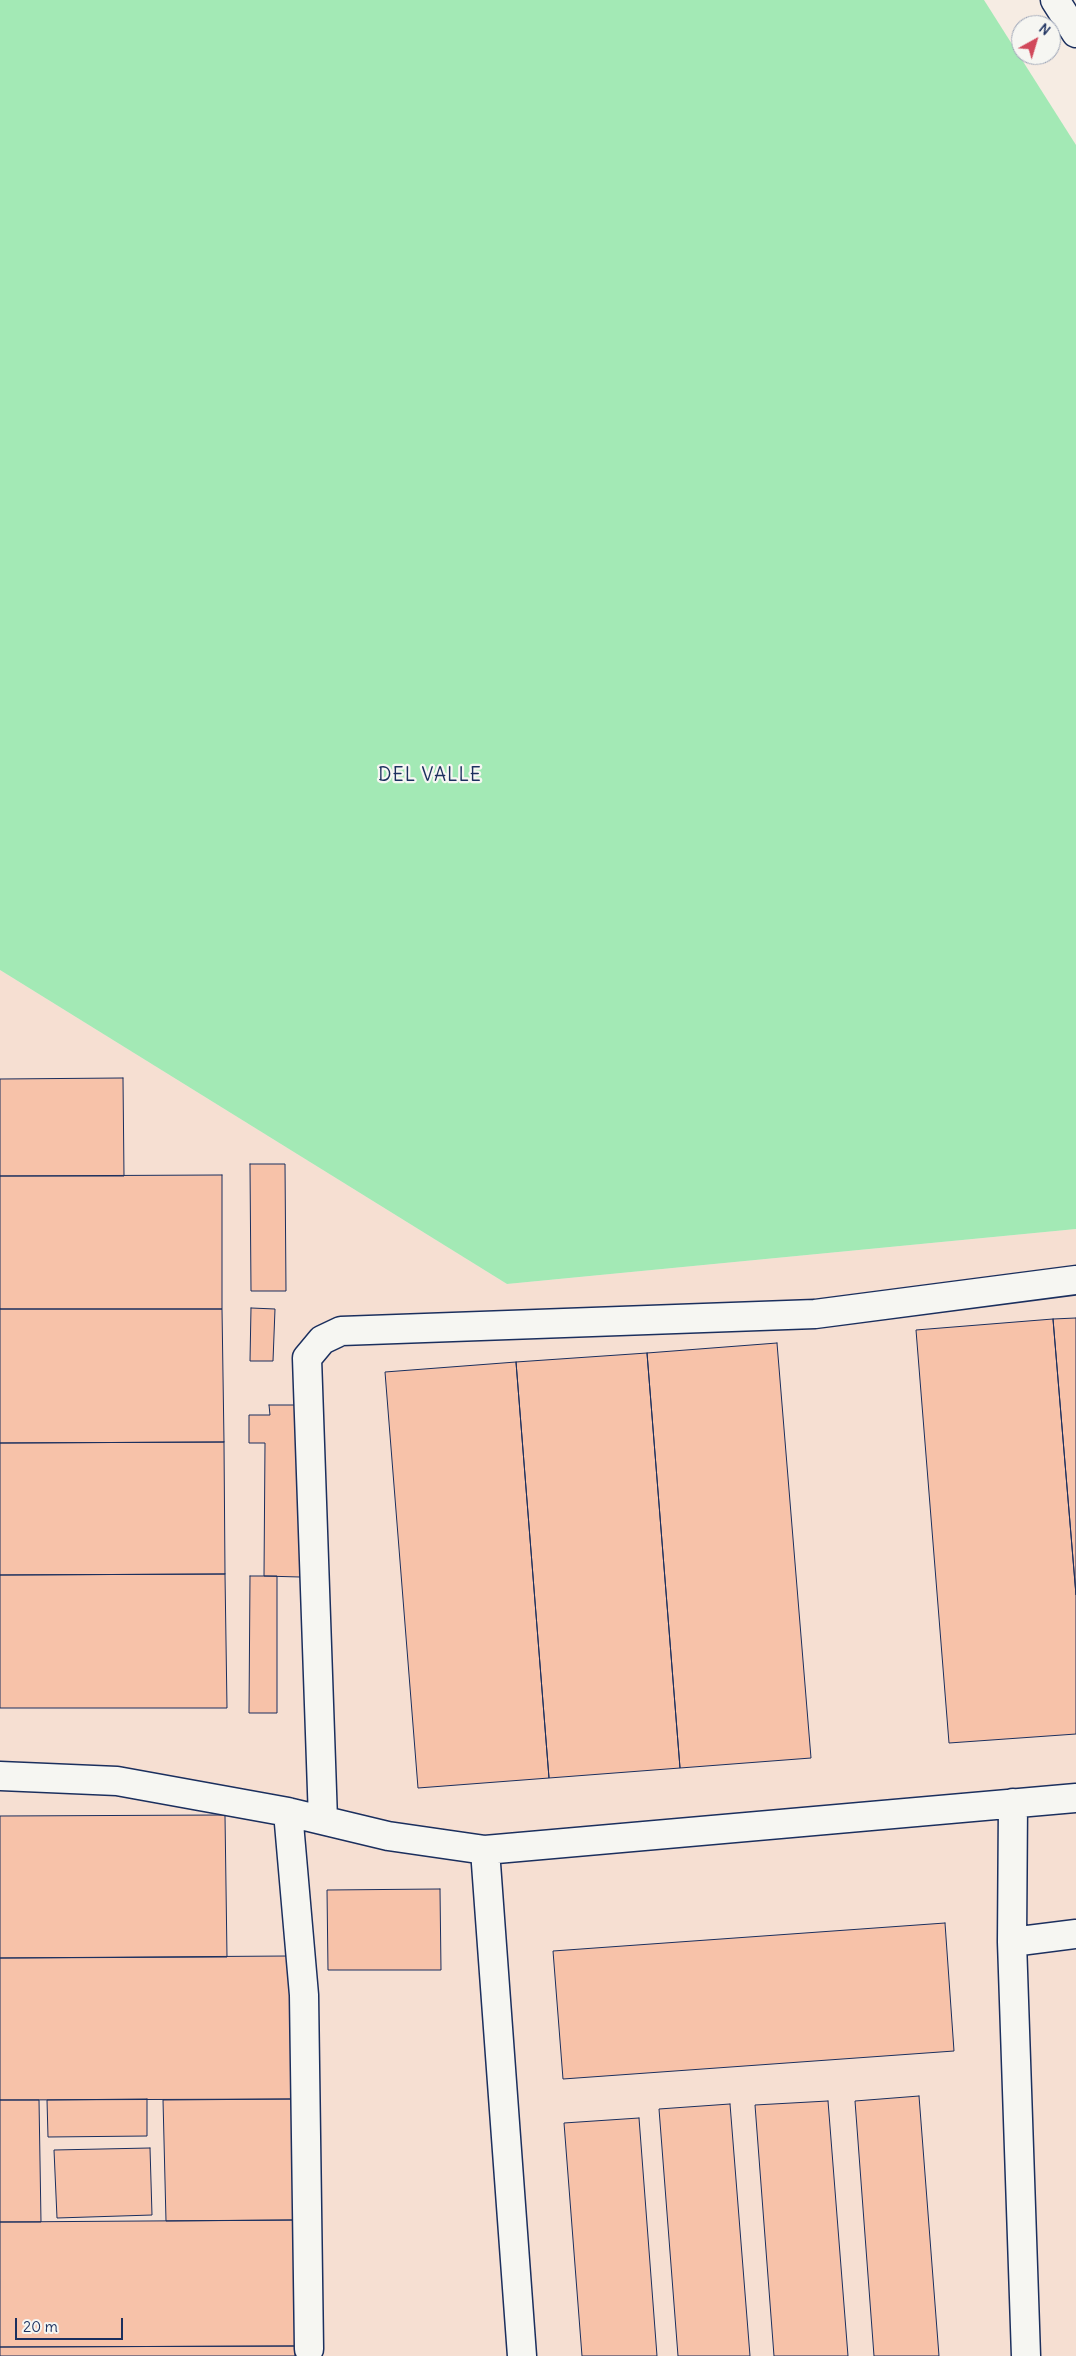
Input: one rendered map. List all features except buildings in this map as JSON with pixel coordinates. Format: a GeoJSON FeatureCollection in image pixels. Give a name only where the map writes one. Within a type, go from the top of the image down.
{"type":"FeatureCollection","features":[{"type":"Feature","properties":{"kind":"street"},"geometry":{"type":"LineString","coordinates":[[1055,0],[1076,33]]}},
{"type":"Feature","properties":{"kind":"street"},"geometry":{"type":"LineString","coordinates":[[323,1820],[308,1358],[322,1340],[341,1331],[815,1314],[1076,1280]]}},
{"type":"Feature","properties":{"kind":"street"},"geometry":{"type":"LineString","coordinates":[[0,1776],[117,1781],[288,1812],[388,1836],[485,1850],[1076,1798]]}},
{"type":"Feature","properties":{"kind":"street"},"geometry":{"type":"LineString","coordinates":[[1013,1803],[1012,1942],[1026,2356]]}},
{"type":"Feature","properties":{"kind":"street"},"geometry":{"type":"LineString","coordinates":[[288,1812],[304,1995],[308,2349]]}},
{"type":"Feature","properties":{"kind":"street"},"geometry":{"type":"LineString","coordinates":[[485,1850],[522,2356]]}},
{"type":"Feature","properties":{"kind":"street"},"geometry":{"type":"LineString","coordinates":[[1012,1942],[1076,1934]]}},
{"type":"Feature","properties":{"kind":"shaded area"},"geometry":{"type":"Polygon","coordinates":[[[0,970],[507,1284],[1076,1229],[1076,2356],[0,2356],[0,970]]]}},
{"type":"Feature","properties":{"kind":"green space"},"geometry":{"type":"Polygon","coordinates":[[[0,0],[984,0],[1011,43],[1011,65],[1025,65],[1076,145],[1076,1229],[507,1284],[0,970],[0,0]]]}},
{"type":"Feature","properties":{"kind":"district","name":"DEL VALLE"},"geometry":{"type":"Point","coordinates":[430,776]}}]}
